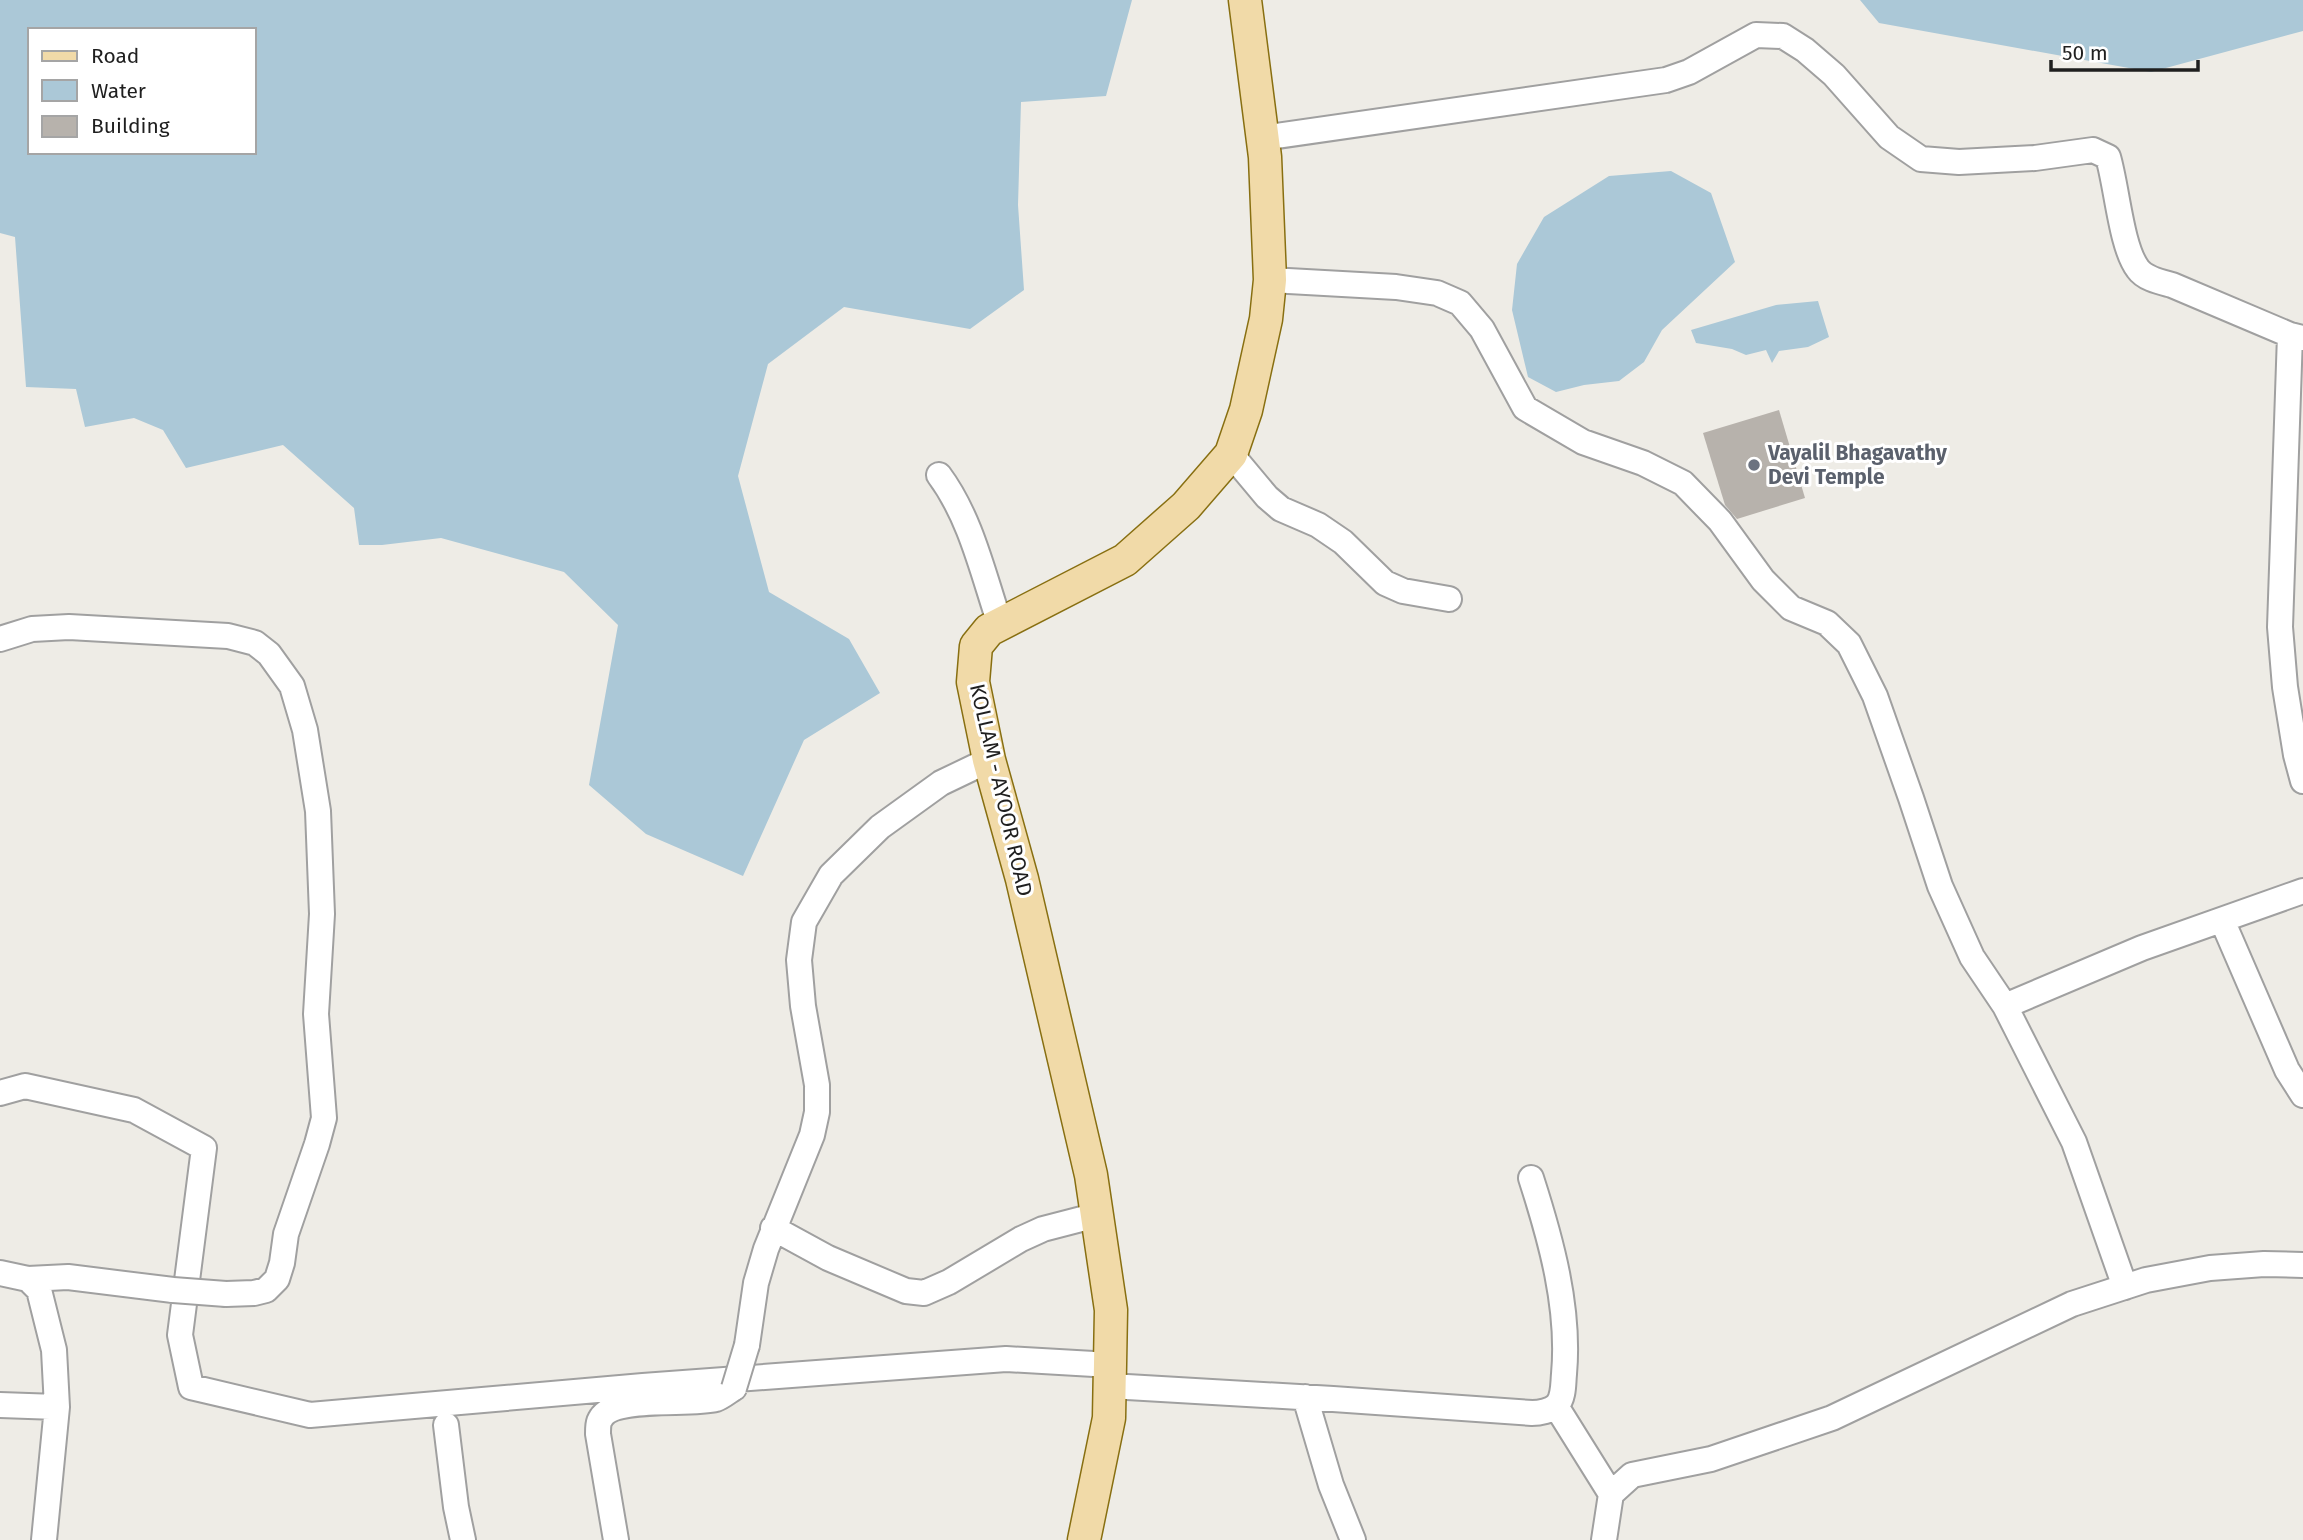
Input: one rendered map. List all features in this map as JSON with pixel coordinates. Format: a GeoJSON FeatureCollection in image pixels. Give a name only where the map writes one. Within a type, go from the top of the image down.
{"type":"FeatureCollection","features":[{"type":"Feature","properties":{"kind":"main road","name":"KOLLAM - AYOOR ROAD"},"geometry":{"type":"LineString","coordinates":[[1084,1540],[1110,1418],[1111,1310],[1091,1175],[1022,879],[989,760],[973,682],[974,663],[976,646],[989,630],[1125,559],[1186,506],[1231,454],[1246,410],[1266,319],[1270,280],[1263,138],[1245,0]]}},
{"type":"Feature","properties":{"kind":"street"},"geometry":{"type":"LineString","coordinates":[[1263,138],[1666,80],[1689,72],[1756,35],[1783,36],[1805,50],[1834,75],[1889,137],[1921,159],[1959,162],[2035,158],[2093,150],[2108,157],[2128,249],[2138,271],[2156,281],[2172,285],[2297,337],[2280,627],[2285,687],[2303,781]]}},
{"type":"Feature","properties":{"kind":"street"},"geometry":{"type":"LineString","coordinates":[[1270,280],[1396,287],[1437,293],[1460,303],[1482,329],[1525,408],[1583,442],[1643,463],[1683,483],[1720,521],[1763,580],[1791,608],[1827,623],[1849,644],[1875,696],[1940,886],[1972,957],[2005,1006],[2074,1143],[2125,1287]]}},
{"type":"Feature","properties":{"kind":"street"},"geometry":{"type":"LineString","coordinates":[[1231,454],[1267,497],[1282,509],[1318,525],[1343,542],[1385,583],[1403,592],[1449,599]]}},
{"type":"Feature","properties":{"kind":"street"},"geometry":{"type":"LineString","coordinates":[[939,475],[953,493],[965,521],[1000,624]]}},
{"type":"Feature","properties":{"kind":"street"},"geometry":{"type":"LineString","coordinates":[[0,639],[32,629],[69,627],[228,636],[255,643],[269,654],[292,686],[305,730],[318,811],[322,914],[316,1014],[324,1118],[286,1234],[277,1279],[266,1290],[226,1294],[68,1277],[28,1279],[0,1273]]}},
{"type":"Feature","properties":{"kind":"street"},"geometry":{"type":"LineString","coordinates":[[616,1540],[598,1434],[599,1420],[605,1413],[636,1403],[689,1402],[718,1398],[734,1388],[747,1345],[756,1283],[773,1228],[813,1135],[817,1112],[817,1085],[803,1006],[799,960],[804,922],[831,875],[880,827],[941,783],[989,760]]}},
{"type":"Feature","properties":{"kind":"street"},"geometry":{"type":"LineString","coordinates":[[2005,1006],[2142,948],[2303,891]]}},
{"type":"Feature","properties":{"kind":"street"},"geometry":{"type":"LineString","coordinates":[[2222,920],[2287,1070],[2303,1095]]}},
{"type":"Feature","properties":{"kind":"street"},"geometry":{"type":"LineString","coordinates":[[0,1093],[25,1086],[134,1110],[204,1149],[180,1335],[191,1387],[310,1415],[643,1386],[1006,1359],[1110,1376],[1305,1397],[1541,1413],[1556,1406],[1562,1395],[1566,1354],[1558,1277],[1531,1178]]}},
{"type":"Feature","properties":{"kind":"street"},"geometry":{"type":"LineString","coordinates":[[773,1228],[828,1258],[916,1294],[941,1286],[1043,1229],[1097,1215]]}},
{"type":"Feature","properties":{"kind":"street"},"geometry":{"type":"LineString","coordinates":[[1604,1540],[1611,1494],[1632,1475],[1711,1459],[1759,1445],[1832,1418],[2072,1304],[2146,1280],[2210,1268],[2264,1264],[2303,1265]]}},
{"type":"Feature","properties":{"kind":"street"},"geometry":{"type":"LineString","coordinates":[[28,1279],[39,1290],[54,1350],[57,1407],[44,1540]]}},
{"type":"Feature","properties":{"kind":"street"},"geometry":{"type":"LineString","coordinates":[[1305,1397],[1331,1485],[1353,1540]]}},
{"type":"Feature","properties":{"kind":"street"},"geometry":{"type":"LineString","coordinates":[[0,1405],[57,1407]]}},
{"type":"Feature","properties":{"kind":"street"},"geometry":{"type":"LineString","coordinates":[[1556,1406],[1611,1494]]}},
{"type":"Feature","properties":{"kind":"street"},"geometry":{"type":"LineString","coordinates":[[446,1425],[463,1540]]}},
{"type":"Feature","properties":{"kind":"water"},"geometry":{"type":"Polygon","coordinates":[[[0,0],[1132,0],[1106,96],[1021,102],[1018,205],[1024,290],[970,329],[844,307],[768,364],[738,476],[769,592],[849,639],[880,693],[804,740],[743,876],[646,834],[589,785],[618,625],[564,572],[441,538],[359,545],[354,508],[283,445],[186,468],[163,430],[134,418],[85,427],[76,389],[26,387],[15,237],[0,233],[0,0]]]}},
{"type":"Feature","properties":{"kind":"water"},"geometry":{"type":"Polygon","coordinates":[[[1860,0],[2303,0],[2303,31],[2151,72],[1879,23],[1860,0]]]}},
{"type":"Feature","properties":{"kind":"water"},"geometry":{"type":"Polygon","coordinates":[[[1671,171],[1711,193],[1735,262],[1662,330],[1644,362],[1619,381],[1556,392],[1528,377],[1512,310],[1517,264],[1544,217],[1609,176],[1671,171]]]}},
{"type":"Feature","properties":{"kind":"water"},"geometry":{"type":"Polygon","coordinates":[[[1818,301],[1829,337],[1808,347],[1779,351],[1772,363],[1766,350],[1746,355],[1732,349],[1696,343],[1691,330],[1776,305],[1818,301]]]}},
{"type":"Feature","properties":{"kind":"building","name":"Vayalil Bhagavathy Devi Temple"},"geometry":{"type":"Polygon","coordinates":[[[1779,410],[1805,498],[1737,519],[1725,505],[1703,433],[1779,410]]]}},
{"type":"Feature","properties":{"kind":"place","name":"Vayalil Bhagavathy Devi Temple"},"geometry":{"type":"Point","coordinates":[1754,465]}}]}
